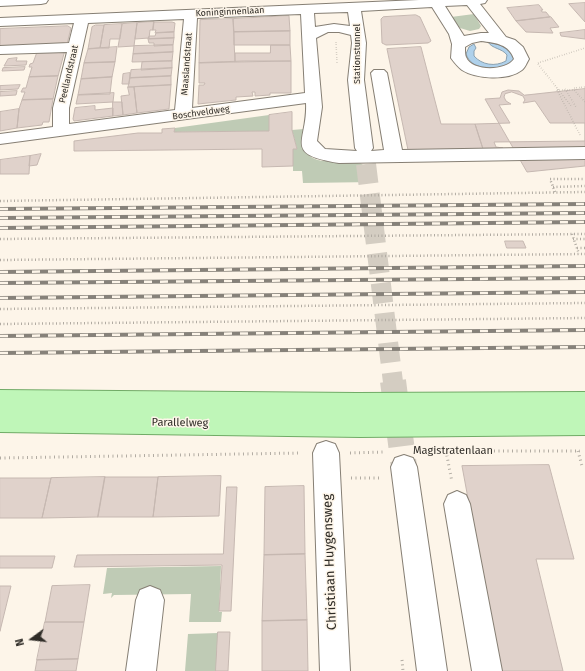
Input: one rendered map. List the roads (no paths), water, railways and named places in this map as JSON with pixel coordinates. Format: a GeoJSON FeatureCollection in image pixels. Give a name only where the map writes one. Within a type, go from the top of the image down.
{"type":"FeatureCollection","features":[{"type":"Feature","properties":{"kind":"main road","name":"Parallelweg"},"geometry":{"type":"LineString","coordinates":[[0,401],[358,415]]}},
{"type":"Feature","properties":{"kind":"main road"},"geometry":{"type":"LineString","coordinates":[[358,415],[585,403]]}},
{"type":"Feature","properties":{"kind":"main road","name":"Parallelweg"},"geometry":{"type":"LineString","coordinates":[[0,421],[358,415]]}},
{"type":"Feature","properties":{"kind":"main road"},"geometry":{"type":"LineString","coordinates":[[358,415],[585,424]]}},
{"type":"Feature","properties":{"kind":"street"},"geometry":{"type":"LineString","coordinates":[[0,2],[41,0]]}},
{"type":"Feature","properties":{"kind":"street","name":"Koninginnenlaan"},"geometry":{"type":"LineString","coordinates":[[0,22],[44,20],[84,13],[258,0]]}},
{"type":"Feature","properties":{"kind":"street"},"geometry":{"type":"LineString","coordinates":[[474,0],[502,40]]}},
{"type":"Feature","properties":{"kind":"street","name":"Koninginnenlaan"},"geometry":{"type":"LineString","coordinates":[[84,13],[191,14],[354,8],[474,0]]}},
{"type":"Feature","properties":{"kind":"street"},"geometry":{"type":"LineString","coordinates":[[436,2],[456,34],[459,44]]}},
{"type":"Feature","properties":{"kind":"street","name":"Stationstunnel"},"geometry":{"type":"LineString","coordinates":[[354,8],[358,33],[356,80],[364,148]]}},
{"type":"Feature","properties":{"kind":"street"},"geometry":{"type":"LineString","coordinates":[[307,9],[314,97],[309,141],[312,148],[320,154],[339,158],[584,147]]}},
{"type":"Feature","properties":{"kind":"street"},"geometry":{"type":"LineString","coordinates":[[0,12],[26,10],[84,13]]}},
{"type":"Feature","properties":{"kind":"street"},"geometry":{"type":"LineString","coordinates":[[26,10],[44,20]]}},
{"type":"Feature","properties":{"kind":"street","name":"Peellandstraat"},"geometry":{"type":"LineString","coordinates":[[60,132],[61,108],[84,13]]}},
{"type":"Feature","properties":{"kind":"street","name":"Maaslandstraat"},"geometry":{"type":"LineString","coordinates":[[183,115],[191,14]]}},
{"type":"Feature","properties":{"kind":"street"},"geometry":{"type":"LineString","coordinates":[[310,36],[321,29],[335,27],[358,33]]}},
{"type":"Feature","properties":{"kind":"street"},"geometry":{"type":"LineString","coordinates":[[473,38],[492,38],[502,40],[518,49],[522,61],[518,67],[510,71],[499,73],[481,71],[465,65],[459,59],[456,52],[459,44],[464,40],[473,38]]}},
{"type":"Feature","properties":{"kind":"street"},"geometry":{"type":"LineString","coordinates":[[0,50],[75,47]]}},
{"type":"Feature","properties":{"kind":"street"},"geometry":{"type":"LineString","coordinates":[[380,73],[394,156]]}},
{"type":"Feature","properties":{"kind":"street","name":"Boschveldweg"},"geometry":{"type":"LineString","coordinates":[[0,139],[314,97]]}},
{"type":"Feature","properties":{"kind":"street"},"geometry":{"type":"LineString","coordinates":[[399,462],[432,671]]}},
{"type":"Feature","properties":{"kind":"street","name":"Christiaan Huygensweg"},"geometry":{"type":"LineString","coordinates":[[326,465],[335,671]]}},
{"type":"Feature","properties":{"kind":"street"},"geometry":{"type":"LineString","coordinates":[[455,496],[487,671]]}},
{"type":"Feature","properties":{"kind":"street"},"geometry":{"type":"LineString","coordinates":[[141,671],[150,600]]}},
{"type":"Feature","properties":{"kind":"water"},"geometry":{"type":"Polygon","coordinates":[[[488,42],[504,47],[515,59],[506,67],[483,67],[473,63],[466,54],[469,47],[474,44],[476,48],[474,51],[474,56],[477,59],[489,64],[497,64],[506,61],[507,55],[488,42]]]}},
{"type":"Feature","properties":{"kind":"tunnel"},"geometry":{"type":"LineString","coordinates":[[364,148],[366,165]]}},
{"type":"Feature","properties":{"kind":"tunnel"},"geometry":{"type":"LineString","coordinates":[[366,164],[393,382]]}},
{"type":"Feature","properties":{"kind":"tunnel"},"geometry":{"type":"LineString","coordinates":[[393,381],[404,467]]}},
{"type":"Feature","properties":{"kind":"railway"},"geometry":{"type":"LineString","coordinates":[[0,209],[585,204]]}},
{"type":"Feature","properties":{"kind":"railway"},"geometry":{"type":"LineString","coordinates":[[0,218],[585,213]]}},
{"type":"Feature","properties":{"kind":"railway"},"geometry":{"type":"LineString","coordinates":[[0,228],[585,222]]}},
{"type":"Feature","properties":{"kind":"railway"},"geometry":{"type":"LineString","coordinates":[[0,272],[585,266]]}},
{"type":"Feature","properties":{"kind":"railway"},"geometry":{"type":"LineString","coordinates":[[0,283],[585,278]]}},
{"type":"Feature","properties":{"kind":"railway"},"geometry":{"type":"LineString","coordinates":[[0,298],[585,292]]}},
{"type":"Feature","properties":{"kind":"railway"},"geometry":{"type":"LineString","coordinates":[[0,336],[585,330]]}},
{"type":"Feature","properties":{"kind":"railway"},"geometry":{"type":"LineString","coordinates":[[0,353],[585,347]]}}]}
